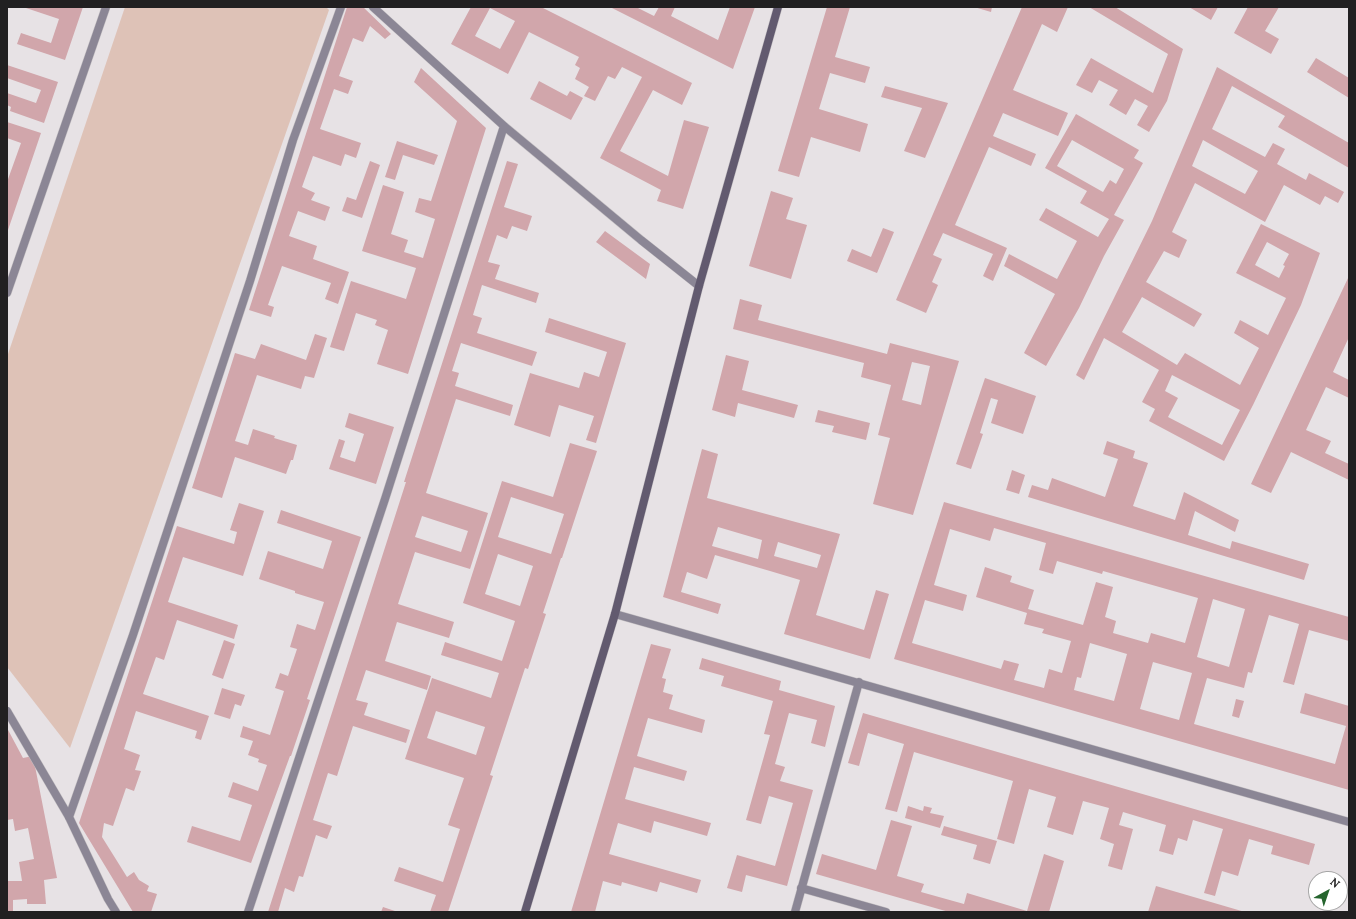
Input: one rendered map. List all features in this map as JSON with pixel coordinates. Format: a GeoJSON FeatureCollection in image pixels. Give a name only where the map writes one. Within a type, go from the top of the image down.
{"type":"FeatureCollection","features":[{"type":"Feature","properties":{"kind":"street"},"geometry":{"type":"LineString","coordinates":[[7,293],[106,7]]}},
{"type":"Feature","properties":{"kind":"street"},"geometry":{"type":"LineString","coordinates":[[69,817],[133,635],[250,281],[293,140],[341,7]]}},
{"type":"Feature","properties":{"kind":"street"},"geometry":{"type":"LineString","coordinates":[[373,7],[504,126],[641,240],[699,286]]}},
{"type":"Feature","properties":{"kind":"street"},"geometry":{"type":"LineString","coordinates":[[525,912],[615,614],[699,286],[778,7]]}},
{"type":"Feature","properties":{"kind":"street"},"geometry":{"type":"LineString","coordinates":[[248,912],[385,500],[504,126]]}},
{"type":"Feature","properties":{"kind":"street"},"geometry":{"type":"LineString","coordinates":[[615,614],[1349,822]]}},
{"type":"Feature","properties":{"kind":"street"},"geometry":{"type":"LineString","coordinates":[[795,912],[858,682]]}},
{"type":"Feature","properties":{"kind":"street"},"geometry":{"type":"LineString","coordinates":[[7,711],[69,817],[108,899],[116,912]]}},
{"type":"Feature","properties":{"kind":"street"},"geometry":{"type":"LineString","coordinates":[[801,888],[886,912]]}},
{"type":"Feature","properties":{"kind":"shaded area"},"geometry":{"type":"Polygon","coordinates":[[[125,7],[326,7],[329,10],[70,748],[7,667],[7,357],[125,7]]]}},
{"type":"Feature","properties":{"kind":"building"},"geometry":{"type":"Polygon","coordinates":[[[23,7],[83,7],[65,60],[17,44],[21,33],[51,43],[59,19],[23,7]]]}},
{"type":"Feature","properties":{"kind":"building"},"geometry":{"type":"Polygon","coordinates":[[[347,7],[363,7],[391,34],[385,39],[370,26],[363,42],[353,38],[339,76],[353,81],[348,94],[334,89],[320,129],[361,143],[356,158],[345,154],[341,166],[313,156],[302,187],[315,193],[311,200],[330,207],[325,221],[298,211],[289,236],[317,246],[313,259],[349,272],[338,304],[325,299],[331,283],[282,266],[268,305],[274,307],[271,317],[249,310],[347,7]]]}},
{"type":"Feature","properties":{"kind":"building"},"geometry":{"type":"Polygon","coordinates":[[[471,7],[541,7],[692,83],[682,105],[653,90],[620,151],[668,176],[684,120],[709,127],[683,209],[657,201],[661,190],[600,158],[642,77],[622,67],[615,79],[608,76],[595,101],[584,96],[589,87],[575,79],[580,68],[575,65],[579,57],[529,32],[508,74],[451,44],[471,7]],[[490,8],[475,36],[500,49],[515,21],[490,8]]]}},
{"type":"Feature","properties":{"kind":"building"},"geometry":{"type":"Polygon","coordinates":[[[610,7],[636,7],[654,16],[659,7],[675,7],[671,16],[718,40],[730,7],[755,7],[733,69],[610,7]]]}},
{"type":"Feature","properties":{"kind":"building"},"geometry":{"type":"Polygon","coordinates":[[[827,7],[850,7],[835,57],[870,67],[865,83],[830,73],[819,109],[868,124],[860,152],[811,137],[799,177],[778,171],[827,7]]]}},
{"type":"Feature","properties":{"kind":"building"},"geometry":{"type":"Polygon","coordinates":[[[974,7],[992,7],[991,12],[974,7]]]}},
{"type":"Feature","properties":{"kind":"building"},"geometry":{"type":"Polygon","coordinates":[[[1022,7],[1068,7],[1057,32],[1042,24],[1013,90],[1068,113],[1058,136],[1003,113],[993,136],[1036,154],[1031,166],[989,147],[955,225],[1007,248],[993,281],[983,276],[993,254],[943,233],[933,255],[942,259],[932,282],[938,285],[926,313],[896,300],[1022,7]]]}},
{"type":"Feature","properties":{"kind":"building"},"geometry":{"type":"Polygon","coordinates":[[[1089,7],[1115,7],[1183,49],[1167,101],[1149,132],[1137,125],[1148,106],[1135,99],[1126,115],[1109,105],[1118,90],[1099,80],[1092,93],[1076,85],[1091,58],[1153,93],[1168,54],[1089,7]]]}},
{"type":"Feature","properties":{"kind":"building"},"geometry":{"type":"Polygon","coordinates":[[[1189,7],[1218,7],[1211,20],[1189,7]]]}},
{"type":"Feature","properties":{"kind":"building"},"geometry":{"type":"Polygon","coordinates":[[[1248,7],[1279,7],[1265,31],[1279,39],[1271,54],[1234,33],[1248,7]]]}},
{"type":"Feature","properties":{"kind":"building"},"geometry":{"type":"Polygon","coordinates":[[[1316,58],[1349,78],[1349,98],[1307,72],[1316,58]]]}},
{"type":"Feature","properties":{"kind":"building"},"geometry":{"type":"Polygon","coordinates":[[[7,65],[58,82],[44,123],[10,111],[11,107],[7,105],[7,93],[36,103],[41,90],[7,78],[7,65]]]}},
{"type":"Feature","properties":{"kind":"building"},"geometry":{"type":"Polygon","coordinates":[[[1217,67],[1349,143],[1349,168],[1278,127],[1285,116],[1232,86],[1212,129],[1265,157],[1273,143],[1285,149],[1277,164],[1306,180],[1309,173],[1344,192],[1338,203],[1325,196],[1320,205],[1284,185],[1265,222],[1195,183],[1172,232],[1187,240],[1179,258],[1164,251],[1146,282],[1202,314],[1194,327],[1142,297],[1122,332],[1177,365],[1185,353],[1240,385],[1259,348],[1234,333],[1240,320],[1268,335],[1286,298],[1236,273],[1261,224],[1320,253],[1301,305],[1253,405],[1224,461],[1149,421],[1155,409],[1142,402],[1159,370],[1104,338],[1084,380],[1076,375],[1152,221],[1217,67]],[[1203,140],[1192,166],[1245,194],[1258,171],[1203,140]],[[1267,242],[1255,265],[1279,278],[1285,266],[1283,265],[1289,254],[1267,242]],[[1172,375],[1165,391],[1178,398],[1168,417],[1222,445],[1240,410],[1172,375]]]}},
{"type":"Feature","properties":{"kind":"building"},"geometry":{"type":"Polygon","coordinates":[[[421,68],[486,128],[408,374],[377,364],[388,330],[375,325],[377,320],[356,313],[344,351],[330,347],[351,281],[406,299],[416,268],[362,251],[383,185],[404,192],[391,234],[408,240],[404,252],[423,258],[435,219],[415,212],[419,198],[431,201],[457,121],[414,82],[421,68]]]}},
{"type":"Feature","properties":{"kind":"building"},"geometry":{"type":"Polygon","coordinates":[[[539,81],[567,96],[570,91],[583,98],[571,120],[530,99],[539,81]]]}},
{"type":"Feature","properties":{"kind":"building"},"geometry":{"type":"Polygon","coordinates":[[[885,86],[948,103],[925,158],[904,151],[922,108],[881,97],[885,86]]]}},
{"type":"Feature","properties":{"kind":"building"},"geometry":{"type":"Polygon","coordinates":[[[1076,114],[1139,150],[1134,158],[1143,163],[1114,215],[1124,220],[1104,256],[1079,308],[1046,366],[1024,353],[1055,294],[1004,266],[1009,254],[1057,279],[1077,241],[1039,220],[1046,208],[1098,237],[1109,219],[1080,203],[1087,191],[1045,168],[1076,114]],[[1072,140],[1057,166],[1103,192],[1110,180],[1116,184],[1124,169],[1072,140]]]}},
{"type":"Feature","properties":{"kind":"building"},"geometry":{"type":"Polygon","coordinates":[[[7,122],[41,133],[7,233],[7,182],[21,143],[7,138],[7,122]]]}},
{"type":"Feature","properties":{"kind":"building"},"geometry":{"type":"Polygon","coordinates":[[[397,141],[438,155],[434,165],[403,155],[395,180],[385,177],[397,141]]]}},
{"type":"Feature","properties":{"kind":"building"},"geometry":{"type":"Polygon","coordinates":[[[370,161],[380,165],[362,218],[342,211],[347,197],[356,200],[370,161]]]}},
{"type":"Feature","properties":{"kind":"building"},"geometry":{"type":"Polygon","coordinates":[[[507,161],[518,164],[504,207],[532,216],[527,231],[512,226],[507,239],[497,235],[488,262],[500,265],[495,279],[539,293],[536,303],[482,285],[473,315],[482,318],[477,333],[537,352],[532,366],[461,343],[452,371],[459,373],[455,386],[513,405],[510,416],[456,399],[426,493],[488,513],[470,569],[415,552],[398,604],[454,622],[449,638],[397,622],[385,661],[431,676],[427,690],[366,670],[356,700],[368,703],[364,715],[410,730],[406,743],[353,726],[337,776],[328,773],[313,820],[332,826],[327,839],[316,835],[303,877],[299,876],[294,892],[285,888],[278,912],[268,912],[406,482],[404,482],[507,161]],[[422,516],[415,537],[461,552],[468,531],[422,516]]]}},
{"type":"Feature","properties":{"kind":"building"},"geometry":{"type":"Polygon","coordinates":[[[771,191],[793,198],[786,219],[807,225],[791,279],[749,266],[771,191]]]}},
{"type":"Feature","properties":{"kind":"building"},"geometry":{"type":"Polygon","coordinates":[[[883,228],[894,232],[877,273],[847,261],[852,249],[871,257],[883,228]]]}},
{"type":"Feature","properties":{"kind":"building"},"geometry":{"type":"Polygon","coordinates":[[[605,231],[650,264],[646,279],[596,242],[605,231]]]}},
{"type":"Feature","properties":{"kind":"building"},"geometry":{"type":"Polygon","coordinates":[[[1349,276],[1349,337],[1333,372],[1349,380],[1349,398],[1326,387],[1306,430],[1331,441],[1325,453],[1349,464],[1349,480],[1291,452],[1271,493],[1251,484],[1349,276]]]}},
{"type":"Feature","properties":{"kind":"building"},"geometry":{"type":"Polygon","coordinates":[[[740,299],[762,305],[758,320],[887,354],[890,343],[959,361],[913,515],[873,504],[890,438],[878,435],[891,385],[861,377],[864,363],[733,329],[740,299]],[[912,362],[902,400],[921,405],[930,366],[912,362]]]}},
{"type":"Feature","properties":{"kind":"building"},"geometry":{"type":"Polygon","coordinates":[[[549,318],[626,343],[596,443],[586,440],[594,416],[559,405],[550,437],[514,425],[530,373],[579,388],[584,372],[599,377],[607,352],[545,332],[549,318]]]}},
{"type":"Feature","properties":{"kind":"building"},"geometry":{"type":"Polygon","coordinates":[[[315,334],[327,338],[314,378],[305,376],[301,389],[257,375],[235,441],[248,445],[253,429],[275,436],[274,438],[297,445],[293,460],[291,460],[286,474],[235,457],[222,498],[192,488],[235,353],[255,359],[261,344],[306,360],[315,334]]]}},
{"type":"Feature","properties":{"kind":"building"},"geometry":{"type":"Polygon","coordinates":[[[726,355],[749,361],[742,390],[798,405],[794,418],[738,403],[735,417],[712,410],[726,355]]]}},
{"type":"Feature","properties":{"kind":"building"},"geometry":{"type":"Polygon","coordinates":[[[985,378],[1036,396],[1023,434],[991,423],[998,400],[991,398],[980,433],[983,434],[971,469],[956,464],[985,378]]]}},
{"type":"Feature","properties":{"kind":"building"},"geometry":{"type":"Polygon","coordinates":[[[818,410],[870,423],[866,440],[832,432],[834,426],[815,422],[818,410]]]}},
{"type":"Feature","properties":{"kind":"building"},"geometry":{"type":"Polygon","coordinates":[[[349,413],[394,427],[376,484],[329,469],[339,439],[345,441],[340,457],[355,462],[364,434],[345,427],[349,413]]]}},
{"type":"Feature","properties":{"kind":"building"},"geometry":{"type":"Polygon","coordinates":[[[1107,441],[1135,451],[1133,458],[1148,463],[1133,506],[1175,520],[1184,492],[1239,520],[1235,532],[1195,511],[1188,535],[1230,549],[1232,541],[1309,564],[1304,580],[1028,497],[1032,485],[1048,490],[1052,478],[1105,497],[1118,459],[1103,454],[1107,441]]]}},
{"type":"Feature","properties":{"kind":"building"},"geometry":{"type":"Polygon","coordinates":[[[570,443],[597,451],[543,613],[546,614],[528,669],[525,668],[490,775],[493,776],[448,912],[430,912],[436,895],[394,881],[399,867],[443,882],[460,829],[448,825],[464,778],[405,759],[432,678],[491,698],[499,673],[441,655],[445,642],[502,661],[515,621],[463,603],[502,481],[553,497],[570,443]],[[511,497],[498,537],[551,554],[564,514],[511,497]],[[498,554],[485,594],[520,606],[533,566],[498,554]],[[436,711],[427,738],[476,755],[485,727],[436,711]]]}},
{"type":"Feature","properties":{"kind":"building"},"geometry":{"type":"Polygon","coordinates":[[[702,449],[718,454],[707,498],[840,534],[816,615],[864,630],[876,590],[889,594],[870,659],[784,634],[800,580],[770,571],[715,555],[707,579],[687,572],[681,592],[721,604],[718,614],[663,597],[702,449]],[[718,527],[712,546],[758,559],[762,540],[718,527]],[[778,542],[774,556],[817,568],[821,555],[778,542]]]}},
{"type":"Feature","properties":{"kind":"building"},"geometry":{"type":"Polygon","coordinates":[[[1012,470],[1025,475],[1019,494],[1006,490],[1012,470]]]}},
{"type":"Feature","properties":{"kind":"building"},"geometry":{"type":"Polygon","coordinates":[[[944,502],[1349,617],[1349,641],[1309,630],[1294,685],[1283,682],[1299,624],[1269,615],[1252,673],[1248,672],[1244,688],[1207,678],[1194,724],[1335,764],[1346,726],[1300,713],[1305,693],[1349,706],[1349,790],[894,659],[944,502]],[[994,528],[990,541],[950,529],[934,585],[967,595],[963,611],[925,600],[912,643],[1001,669],[1004,660],[1019,664],[1014,680],[1044,688],[1049,669],[1062,673],[1071,641],[1042,633],[1044,629],[1024,624],[1027,613],[976,597],[985,567],[1012,576],[1010,582],[1034,590],[1028,609],[1083,625],[1096,582],[1113,587],[1105,617],[1116,621],[1113,633],[1148,643],[1151,633],[1185,643],[1198,598],[1103,571],[1102,574],[1057,561],[1053,574],[1039,570],[1046,543],[994,528]],[[1213,599],[1197,657],[1229,667],[1245,609],[1213,599]],[[1090,643],[1081,678],[1077,677],[1074,690],[1114,701],[1127,654],[1090,643]],[[1153,662],[1140,709],[1179,720],[1192,673],[1153,662]]]}},
{"type":"Feature","properties":{"kind":"building"},"geometry":{"type":"Polygon","coordinates":[[[239,503],[264,511],[243,576],[183,557],[168,602],[238,625],[234,639],[177,620],[164,660],[156,657],[143,694],[209,716],[201,740],[195,738],[197,731],[136,711],[124,749],[140,755],[135,770],[141,771],[134,791],[126,788],[113,826],[104,823],[102,837],[127,877],[134,872],[139,880],[149,886],[147,891],[157,894],[151,912],[133,912],[79,823],[177,526],[234,544],[237,532],[230,530],[239,503]]]}},
{"type":"Feature","properties":{"kind":"building"},"geometry":{"type":"Polygon","coordinates":[[[281,510],[361,537],[307,699],[310,700],[251,863],[187,842],[192,826],[240,841],[252,805],[228,797],[233,782],[258,791],[267,765],[258,762],[259,759],[248,755],[253,741],[240,737],[243,726],[270,735],[284,691],[275,688],[280,673],[288,676],[297,649],[290,647],[297,624],[315,630],[324,602],[259,579],[268,551],[323,569],[332,541],[277,523],[281,510]]]}},
{"type":"Feature","properties":{"kind":"building"},"geometry":{"type":"Polygon","coordinates":[[[224,640],[235,644],[223,679],[212,675],[224,640]]]}},
{"type":"Feature","properties":{"kind":"building"},"geometry":{"type":"Polygon","coordinates":[[[651,644],[671,649],[662,678],[666,679],[663,692],[673,695],[669,709],[705,720],[702,733],[648,718],[637,756],[687,771],[684,781],[634,767],[625,799],[711,823],[707,836],[654,821],[651,833],[618,823],[609,854],[701,880],[697,893],[660,882],[657,892],[622,882],[621,886],[603,881],[595,912],[571,912],[651,644]]]}},
{"type":"Feature","properties":{"kind":"building"},"geometry":{"type":"Polygon","coordinates":[[[702,658],[781,681],[779,690],[835,706],[825,747],[811,743],[817,720],[789,713],[775,764],[785,767],[780,781],[813,790],[787,886],[746,875],[742,892],[727,888],[737,855],[775,866],[793,803],[769,796],[761,824],[746,820],[770,735],[764,734],[773,701],[721,686],[724,676],[699,669],[702,658]]]}},
{"type":"Feature","properties":{"kind":"building"},"geometry":{"type":"Polygon","coordinates":[[[222,688],[245,695],[241,706],[235,704],[230,719],[214,714],[222,688]]]}},
{"type":"Feature","properties":{"kind":"building"},"geometry":{"type":"Polygon","coordinates":[[[1236,699],[1244,701],[1239,718],[1232,716],[1236,699]]]}},
{"type":"Feature","properties":{"kind":"building"},"geometry":{"type":"Polygon","coordinates":[[[863,713],[1315,844],[1309,865],[1271,854],[1273,846],[1249,839],[1238,876],[1222,871],[1215,896],[1204,893],[1223,829],[1193,820],[1187,841],[1178,838],[1173,855],[1159,851],[1166,825],[1123,812],[1119,825],[1133,829],[1122,870],[1108,866],[1114,844],[1100,839],[1109,808],[1083,801],[1073,835],[1047,827],[1056,797],[1029,789],[1014,844],[997,839],[1013,781],[914,752],[897,812],[885,809],[904,744],[868,733],[859,766],[848,763],[863,713]]]}},
{"type":"Feature","properties":{"kind":"building"},"geometry":{"type":"Polygon","coordinates":[[[7,728],[23,758],[33,756],[57,878],[44,880],[46,904],[27,904],[27,899],[13,900],[13,912],[7,912],[7,881],[22,881],[19,862],[34,859],[28,828],[15,831],[13,819],[7,820],[7,728]]]}},
{"type":"Feature","properties":{"kind":"building"},"geometry":{"type":"Polygon","coordinates":[[[908,806],[923,811],[924,806],[932,808],[930,813],[944,816],[940,828],[905,818],[908,806]]]}},
{"type":"Feature","properties":{"kind":"building"},"geometry":{"type":"Polygon","coordinates":[[[891,820],[912,826],[897,876],[924,884],[921,892],[964,904],[967,893],[1027,911],[1044,854],[1064,861],[1049,912],[949,912],[816,874],[822,854],[876,870],[891,820]]]}},
{"type":"Feature","properties":{"kind":"building"},"geometry":{"type":"Polygon","coordinates":[[[944,826],[997,841],[990,864],[973,859],[977,845],[941,835],[944,826]]]}},
{"type":"Feature","properties":{"kind":"building"},"geometry":{"type":"Polygon","coordinates":[[[1156,886],[1245,912],[1148,912],[1156,886]]]}},
{"type":"Feature","properties":{"kind":"building"},"geometry":{"type":"Polygon","coordinates":[[[383,907],[398,912],[381,912],[383,907]]]}}]}
